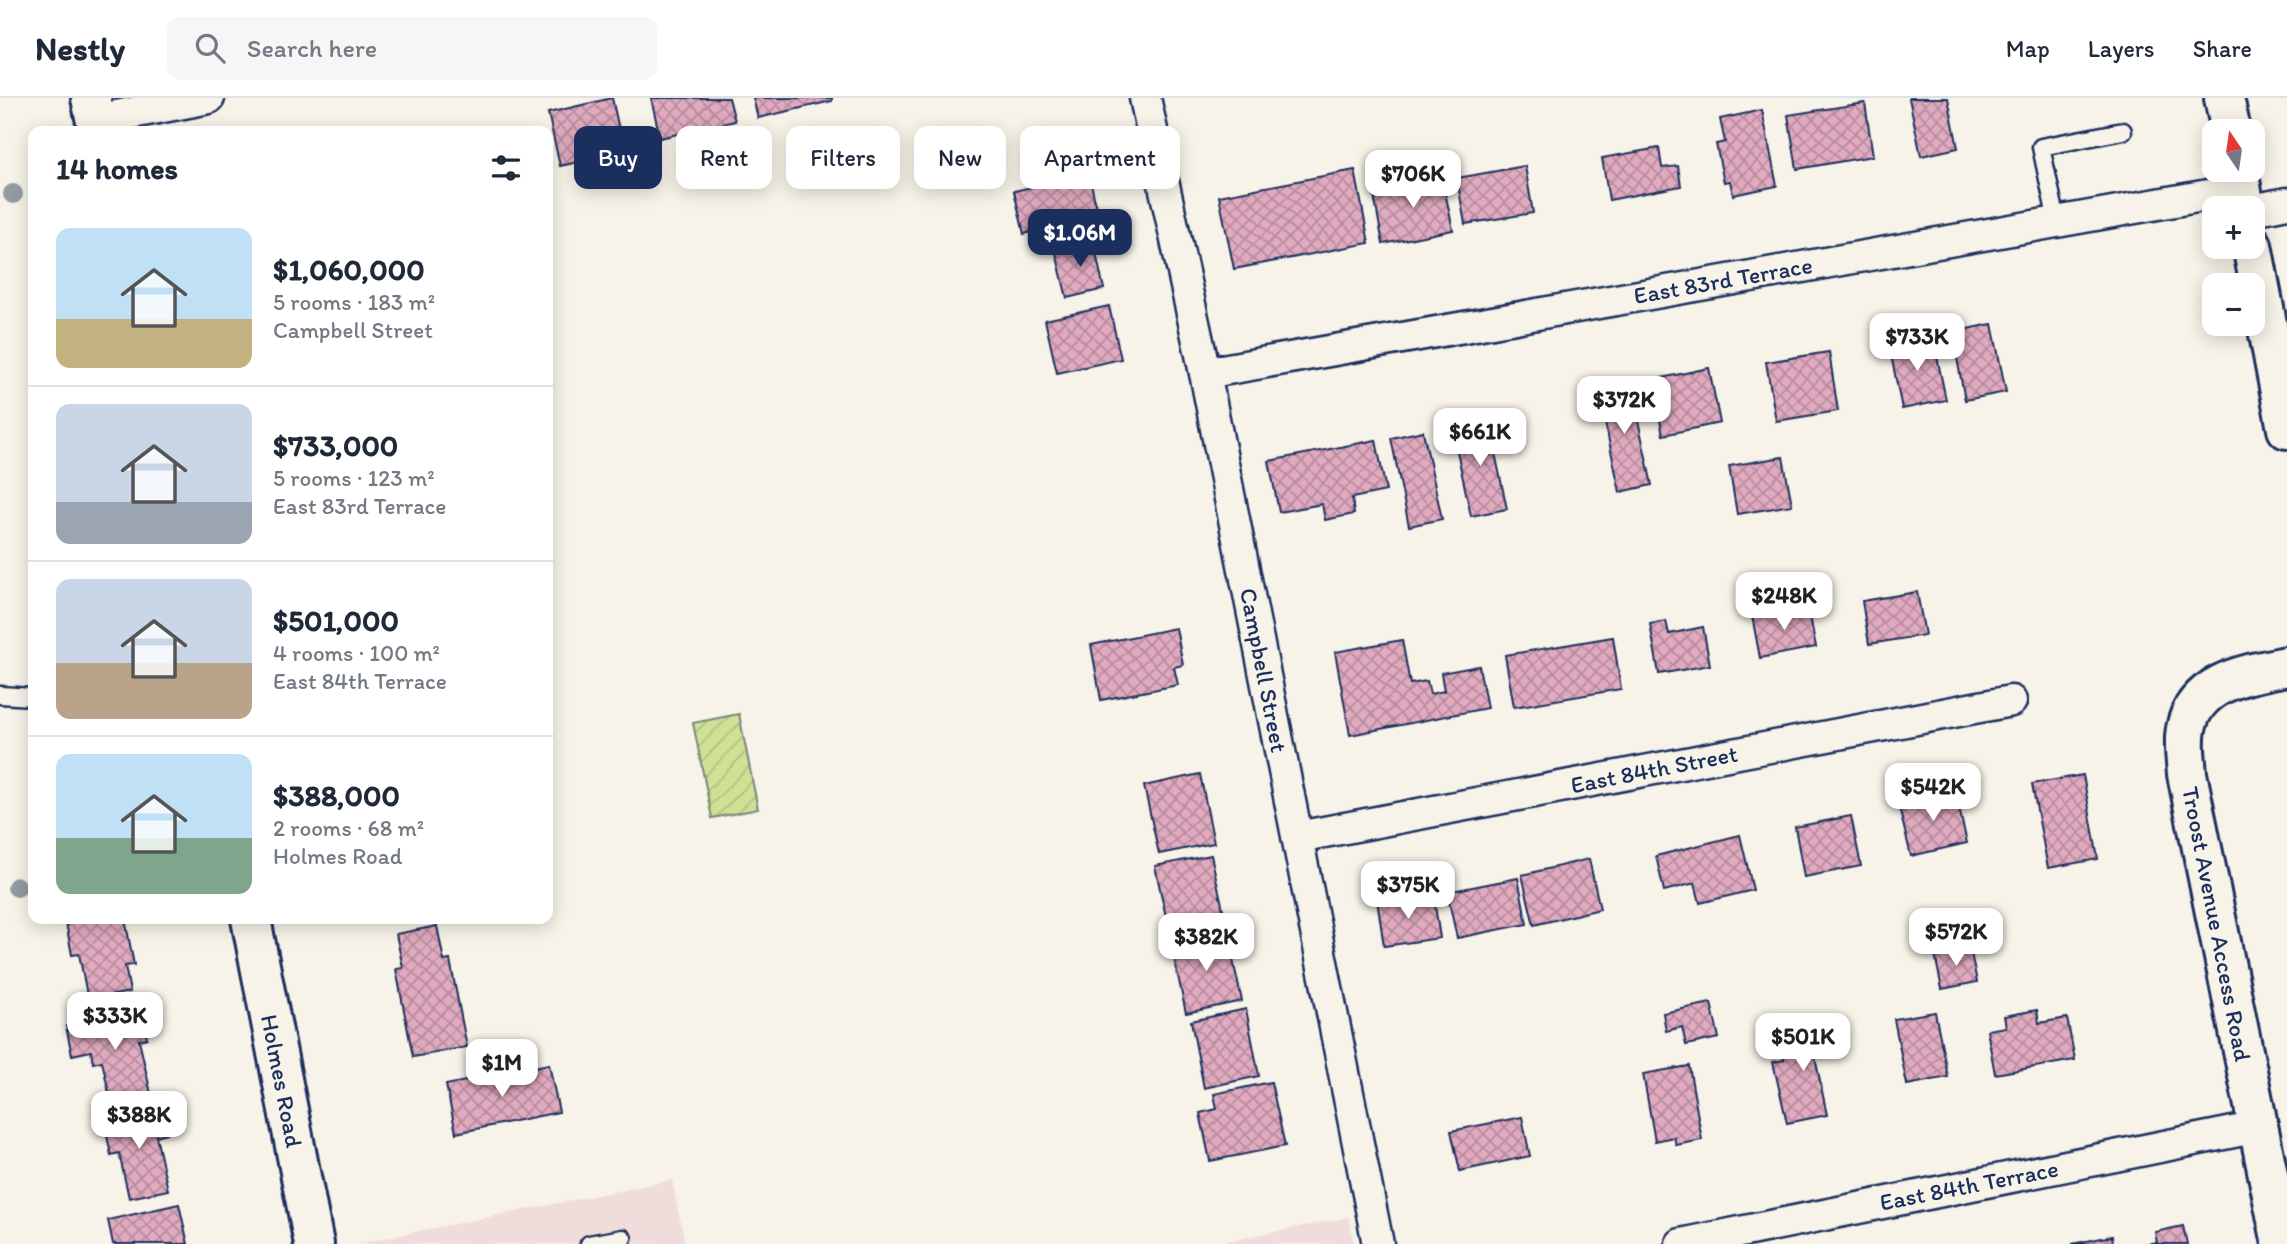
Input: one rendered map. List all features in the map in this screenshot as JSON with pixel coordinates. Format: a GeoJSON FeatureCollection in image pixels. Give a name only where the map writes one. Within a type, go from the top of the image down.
{"type":"FeatureCollection","features":[{"type":"Feature","properties":{"kind":"street"},"geometry":{"type":"LineString","coordinates":[[95,116],[209,98]]}},
{"type":"Feature","properties":{"kind":"street","name":"Campbell Street"},"geometry":{"type":"LineString","coordinates":[[1145,98],[1205,373],[1378,1244]]}},
{"type":"Feature","properties":{"kind":"street"},"geometry":{"type":"LineString","coordinates":[[2224,98],[2228,119]]}},
{"type":"Feature","properties":{"kind":"street","name":"East 83rd Terrace"},"geometry":{"type":"LineString","coordinates":[[1205,373],[2057,221],[2244,194],[2287,203]]}},
{"type":"Feature","properties":{"kind":"street"},"geometry":{"type":"LineString","coordinates":[[2255,259],[2287,429]]}},
{"type":"Feature","properties":{"kind":"street","name":"Troost Avenue Access Road"},"geometry":{"type":"LineString","coordinates":[[2282,1244],[2187,774],[2186,730],[2197,702],[2219,684],[2246,674],[2287,666]]}},
{"type":"Feature","properties":{"kind":"street","name":"East 84th Street"},"geometry":{"type":"LineString","coordinates":[[1297,837],[2011,701]]}},
{"type":"Feature","properties":{"kind":"street","name":"Holmes Road"},"geometry":{"type":"LineString","coordinates":[[252,924],[314,1244]]}},
{"type":"Feature","properties":{"kind":"street","name":"East 84th Terrace"},"geometry":{"type":"LineString","coordinates":[[1681,1244],[2258,1127]]}},
{"type":"Feature","properties":{"kind":"lane"},"geometry":{"type":"LineString","coordinates":[[2057,221],[2041,148],[2123,131]]}},
{"type":"Feature","properties":{"kind":"lane"},"geometry":{"type":"LineString","coordinates":[[0,695],[28,697]]}},
{"type":"Feature","properties":{"kind":"lane"},"geometry":{"type":"LineString","coordinates":[[589,1244],[623,1238]]}},
{"type":"Feature","properties":{"kind":"shaded area"},"geometry":{"type":"Polygon","coordinates":[[[672,1180],[685,1244],[355,1244],[672,1180]]]}},
{"type":"Feature","properties":{"kind":"shaded area"},"geometry":{"type":"Polygon","coordinates":[[[1349,1217],[1354,1244],[1212,1244],[1349,1217]]]}},
{"type":"Feature","properties":{"kind":"green space"},"geometry":{"type":"Polygon","coordinates":[[[739,714],[758,809],[712,818],[693,723],[739,714]]]}},
{"type":"Feature","properties":{"kind":"building"},"geometry":{"type":"Polygon","coordinates":[[[612,98],[618,126],[574,126],[574,163],[560,166],[548,113],[612,98]]]}},
{"type":"Feature","properties":{"kind":"building"},"geometry":{"type":"Polygon","coordinates":[[[651,98],[729,98],[735,121],[713,126],[676,126],[676,134],[662,138],[662,126],[657,126],[651,98]]]}},
{"type":"Feature","properties":{"kind":"building"},"geometry":{"type":"Polygon","coordinates":[[[753,98],[832,98],[832,101],[758,118],[753,98]]]}},
{"type":"Feature","properties":{"kind":"building"},"geometry":{"type":"Polygon","coordinates":[[[1909,98],[1948,98],[1958,148],[1921,156],[1909,98]]]}},
{"type":"Feature","properties":{"kind":"building"},"geometry":{"type":"Polygon","coordinates":[[[1865,103],[1873,156],[1797,169],[1788,115],[1865,103]]]}},
{"type":"Feature","properties":{"kind":"building"},"geometry":{"type":"Polygon","coordinates":[[[1762,110],[1777,186],[1733,195],[1730,181],[1724,182],[1716,144],[1725,142],[1720,119],[1762,110]]]}},
{"type":"Feature","properties":{"kind":"building"},"geometry":{"type":"Polygon","coordinates":[[[1659,148],[1662,168],[1678,166],[1681,186],[1609,200],[1602,158],[1659,148]]]}},
{"type":"Feature","properties":{"kind":"building"},"geometry":{"type":"Polygon","coordinates":[[[1525,166],[1533,213],[1465,224],[1457,178],[1525,166]]]}},
{"type":"Feature","properties":{"kind":"building"},"geometry":{"type":"Polygon","coordinates":[[[1355,170],[1369,243],[1234,269],[1219,196],[1355,170]]]}},
{"type":"Feature","properties":{"kind":"building"},"geometry":{"type":"Polygon","coordinates":[[[1442,177],[1453,230],[1383,244],[1373,190],[1442,177]]]}},
{"type":"Feature","properties":{"kind":"building"},"geometry":{"type":"Polygon","coordinates":[[[1092,189],[1098,216],[1024,234],[1014,191],[1092,189]]]}},
{"type":"Feature","properties":{"kind":"building"},"geometry":{"type":"Polygon","coordinates":[[[1093,240],[1104,289],[1067,298],[1055,249],[1093,240]]]}},
{"type":"Feature","properties":{"kind":"building"},"geometry":{"type":"Polygon","coordinates":[[[1109,306],[1121,359],[1057,373],[1045,320],[1109,306]]]}},
{"type":"Feature","properties":{"kind":"building"},"geometry":{"type":"Polygon","coordinates":[[[1992,324],[2006,392],[1965,400],[1952,332],[1992,324]]]}},
{"type":"Feature","properties":{"kind":"building"},"geometry":{"type":"Polygon","coordinates":[[[1933,337],[1946,400],[1902,409],[1889,345],[1933,337]]]}},
{"type":"Feature","properties":{"kind":"building"},"geometry":{"type":"Polygon","coordinates":[[[1829,352],[1838,411],[1776,421],[1766,362],[1829,352]]]}},
{"type":"Feature","properties":{"kind":"building"},"geometry":{"type":"Polygon","coordinates":[[[1709,368],[1720,423],[1663,435],[1652,380],[1709,368]]]}},
{"type":"Feature","properties":{"kind":"building"},"geometry":{"type":"Polygon","coordinates":[[[1629,379],[1652,485],[1620,492],[1597,386],[1629,379]]]}},
{"type":"Feature","properties":{"kind":"building"},"geometry":{"type":"Polygon","coordinates":[[[1488,420],[1507,509],[1471,516],[1452,428],[1488,420]]]}},
{"type":"Feature","properties":{"kind":"building"},"geometry":{"type":"Polygon","coordinates":[[[1423,431],[1442,519],[1409,526],[1391,438],[1423,431]]]}},
{"type":"Feature","properties":{"kind":"building"},"geometry":{"type":"Polygon","coordinates":[[[1376,440],[1386,491],[1352,498],[1354,514],[1325,520],[1322,504],[1279,512],[1269,461],[1376,440]]]}},
{"type":"Feature","properties":{"kind":"building"},"geometry":{"type":"Polygon","coordinates":[[[1783,457],[1792,505],[1737,514],[1729,466],[1783,457]]]}},
{"type":"Feature","properties":{"kind":"building"},"geometry":{"type":"Polygon","coordinates":[[[1917,592],[1925,635],[1869,644],[1862,601],[1917,592]]]}},
{"type":"Feature","properties":{"kind":"building"},"geometry":{"type":"Polygon","coordinates":[[[1808,606],[1816,647],[1760,658],[1752,616],[1808,606]]]}},
{"type":"Feature","properties":{"kind":"building"},"geometry":{"type":"Polygon","coordinates":[[[1666,621],[1669,634],[1703,627],[1710,665],[1659,674],[1650,624],[1666,621]]]}},
{"type":"Feature","properties":{"kind":"building"},"geometry":{"type":"Polygon","coordinates":[[[1176,628],[1183,665],[1174,667],[1178,685],[1101,700],[1091,645],[1176,628]]]}},
{"type":"Feature","properties":{"kind":"building"},"geometry":{"type":"Polygon","coordinates":[[[1613,637],[1621,689],[1514,707],[1505,655],[1613,637]]]}},
{"type":"Feature","properties":{"kind":"building"},"geometry":{"type":"Polygon","coordinates":[[[1402,640],[1410,684],[1427,681],[1430,694],[1444,691],[1441,673],[1479,666],[1487,708],[1350,735],[1335,652],[1402,640]]]}},
{"type":"Feature","properties":{"kind":"building"},"geometry":{"type":"Polygon","coordinates":[[[1200,774],[1214,843],[1159,854],[1144,786],[1200,774]]]}},
{"type":"Feature","properties":{"kind":"building"},"geometry":{"type":"Polygon","coordinates":[[[2083,775],[2098,859],[2048,868],[2032,784],[2083,775]]]}},
{"type":"Feature","properties":{"kind":"building"},"geometry":{"type":"Polygon","coordinates":[[[1955,790],[1967,843],[1911,856],[1898,803],[1955,790]]]}},
{"type":"Feature","properties":{"kind":"building"},"geometry":{"type":"Polygon","coordinates":[[[1851,816],[1861,866],[1804,877],[1795,827],[1851,816]]]}},
{"type":"Feature","properties":{"kind":"building"},"geometry":{"type":"Polygon","coordinates":[[[1740,835],[1753,890],[1700,903],[1695,883],[1664,891],[1656,856],[1740,835]]]}},
{"type":"Feature","properties":{"kind":"building"},"geometry":{"type":"Polygon","coordinates":[[[1211,855],[1226,923],[1170,935],[1155,866],[1211,855]]]}},
{"type":"Feature","properties":{"kind":"building"},"geometry":{"type":"Polygon","coordinates":[[[1589,859],[1600,909],[1534,925],[1522,875],[1589,859]]]}},
{"type":"Feature","properties":{"kind":"building"},"geometry":{"type":"Polygon","coordinates":[[[1518,878],[1527,924],[1457,938],[1447,892],[1518,878]]]}},
{"type":"Feature","properties":{"kind":"building"},"geometry":{"type":"Polygon","coordinates":[[[1408,896],[1409,902],[1434,899],[1440,938],[1384,946],[1377,900],[1408,896]]]}},
{"type":"Feature","properties":{"kind":"building"},"geometry":{"type":"Polygon","coordinates":[[[66,924],[126,924],[134,965],[125,966],[130,992],[88,1000],[79,954],[72,955],[66,924]]]}},
{"type":"Feature","properties":{"kind":"building"},"geometry":{"type":"Polygon","coordinates":[[[437,926],[444,961],[450,960],[467,1047],[413,1057],[396,969],[403,968],[396,934],[437,926]]]}},
{"type":"Feature","properties":{"kind":"building"},"geometry":{"type":"Polygon","coordinates":[[[1227,933],[1242,1001],[1186,1013],[1171,944],[1227,933]]]}},
{"type":"Feature","properties":{"kind":"building"},"geometry":{"type":"Polygon","coordinates":[[[1970,948],[1977,982],[1942,989],[1935,955],[1970,948]]]}},
{"type":"Feature","properties":{"kind":"building"},"geometry":{"type":"Polygon","coordinates":[[[1711,1003],[1719,1038],[1686,1045],[1682,1027],[1666,1031],[1663,1013],[1711,1003]]]}},
{"type":"Feature","properties":{"kind":"building"},"geometry":{"type":"Polygon","coordinates":[[[1246,1009],[1259,1076],[1204,1088],[1191,1021],[1246,1009]]]}},
{"type":"Feature","properties":{"kind":"building"},"geometry":{"type":"Polygon","coordinates":[[[141,1010],[147,1038],[139,1040],[151,1094],[111,1102],[102,1061],[93,1063],[91,1051],[72,1055],[66,1026],[141,1010]]]}},
{"type":"Feature","properties":{"kind":"building"},"geometry":{"type":"Polygon","coordinates":[[[2037,1010],[2039,1023],[2067,1018],[2075,1060],[1995,1074],[1987,1030],[2006,1027],[2004,1016],[2037,1010]]]}},
{"type":"Feature","properties":{"kind":"building"},"geometry":{"type":"Polygon","coordinates":[[[1935,1012],[1948,1077],[1907,1085],[1894,1019],[1935,1012]]]}},
{"type":"Feature","properties":{"kind":"building"},"geometry":{"type":"Polygon","coordinates":[[[1827,1021],[1834,1053],[1815,1057],[1827,1115],[1787,1123],[1773,1062],[1784,1060],[1780,1039],[1810,1032],[1808,1025],[1827,1021]]]}},
{"type":"Feature","properties":{"kind":"building"},"geometry":{"type":"Polygon","coordinates":[[[549,1064],[559,1112],[456,1133],[446,1085],[549,1064]]]}},
{"type":"Feature","properties":{"kind":"building"},"geometry":{"type":"Polygon","coordinates":[[[1689,1066],[1702,1140],[1676,1145],[1674,1137],[1655,1141],[1643,1074],[1689,1066]]]}},
{"type":"Feature","properties":{"kind":"building"},"geometry":{"type":"Polygon","coordinates":[[[1271,1082],[1285,1146],[1210,1161],[1200,1113],[1217,1109],[1214,1094],[1271,1082]]]}},
{"type":"Feature","properties":{"kind":"building"},"geometry":{"type":"Polygon","coordinates":[[[161,1108],[167,1133],[156,1136],[168,1190],[129,1198],[119,1153],[111,1155],[104,1121],[161,1108]]]}},
{"type":"Feature","properties":{"kind":"building"},"geometry":{"type":"Polygon","coordinates":[[[1522,1117],[1530,1156],[1460,1171],[1451,1131],[1522,1117]]]}},
{"type":"Feature","properties":{"kind":"building"},"geometry":{"type":"Polygon","coordinates":[[[179,1204],[188,1244],[113,1244],[108,1220],[179,1204]]]}},
{"type":"Feature","properties":{"kind":"building"},"geometry":{"type":"Polygon","coordinates":[[[2183,1226],[2187,1244],[2146,1244],[2157,1242],[2155,1232],[2183,1226]]]}},
{"type":"Feature","properties":{"kind":"building"},"geometry":{"type":"Polygon","coordinates":[[[2112,1236],[2113,1244],[2072,1244],[2112,1236]]]}}]}
